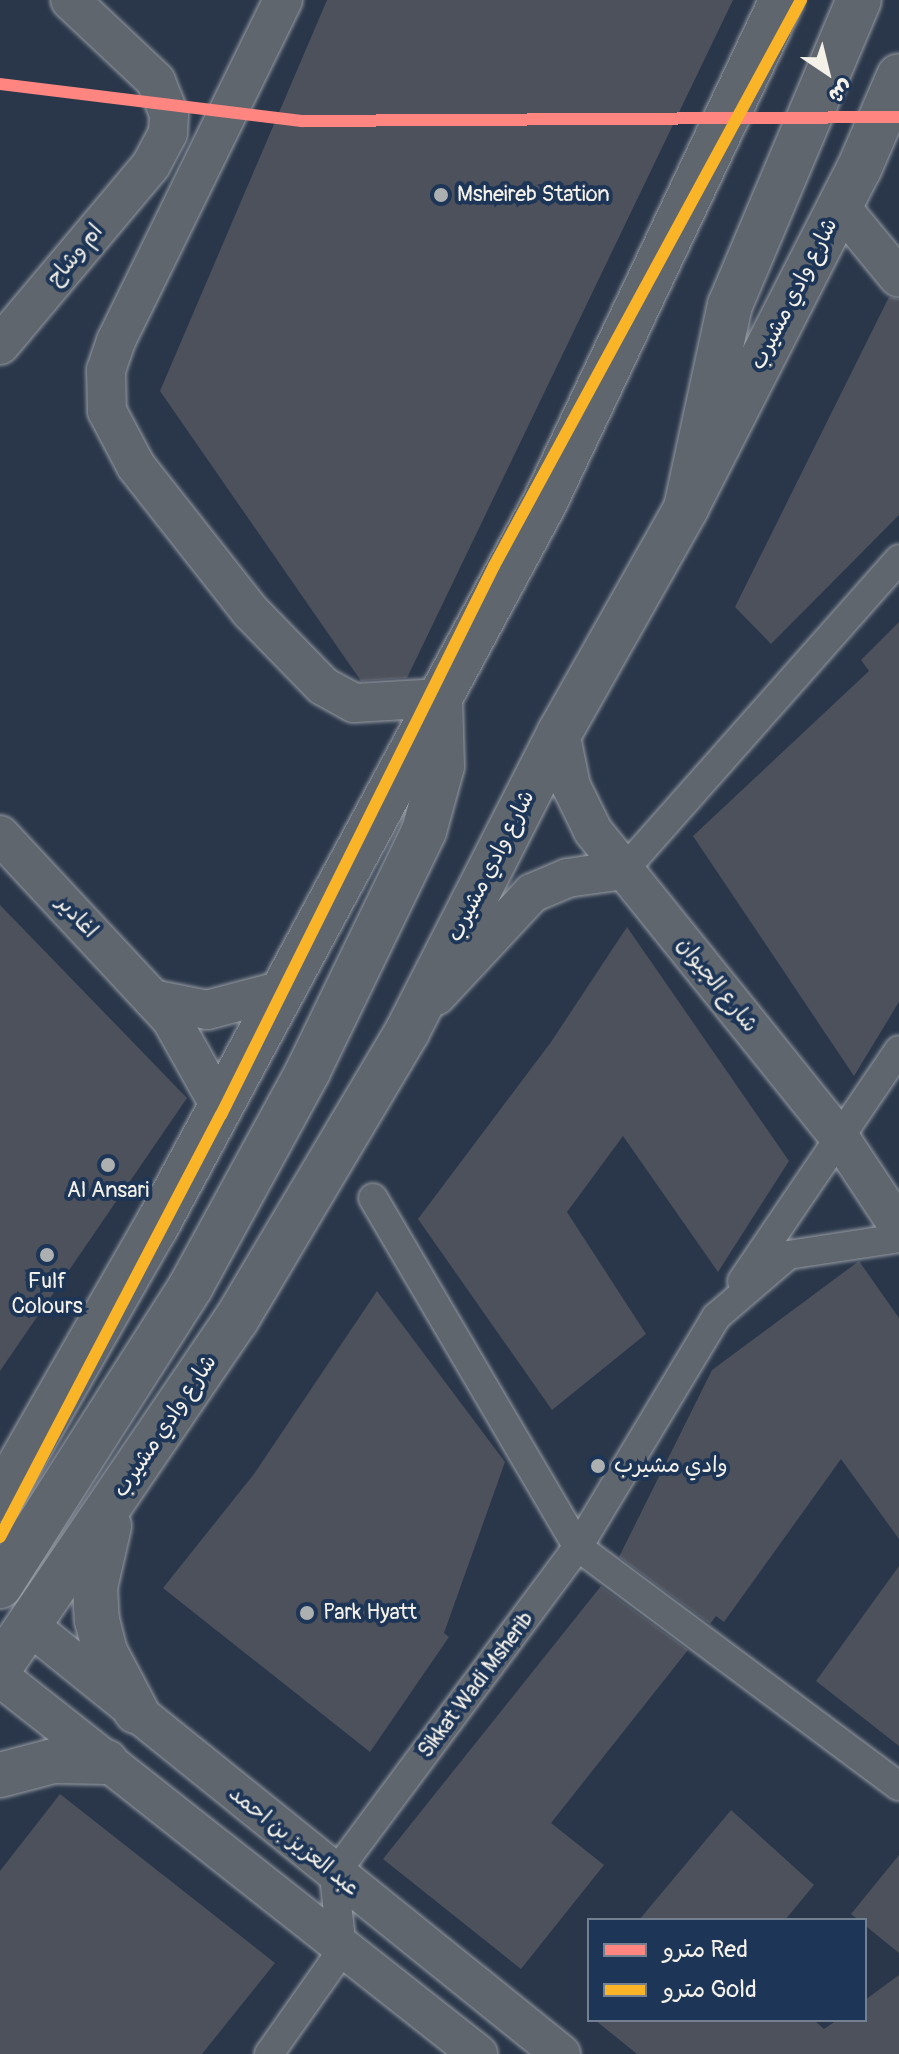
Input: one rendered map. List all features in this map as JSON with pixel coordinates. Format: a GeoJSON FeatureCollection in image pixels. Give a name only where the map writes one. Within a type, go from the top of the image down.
{"type":"FeatureCollection","features":[{"type":"Feature","properties":{"kind":"street","name":"ام وشاح"},"geometry":{"type":"LineString","coordinates":[[0,345],[151,165],[168,133],[165,96],[70,0]]}},
{"type":"Feature","properties":{"kind":"street"},"geometry":{"type":"LineString","coordinates":[[283,0],[235,89],[106,370],[113,431],[251,612],[323,686],[354,703],[440,698]]}},
{"type":"Feature","properties":{"kind":"street"},"geometry":{"type":"LineString","coordinates":[[3,1487],[221,1108],[545,502],[782,0]]}},
{"type":"Feature","properties":{"kind":"street"},"geometry":{"type":"LineString","coordinates":[[686,508],[730,305],[859,0]]}},
{"type":"Feature","properties":{"kind":"street","name":"شارع وادي مشيرب"},"geometry":{"type":"LineString","coordinates":[[0,1667],[15,1614],[125,1486],[236,1320],[407,1032],[560,732],[686,508],[839,205],[899,76]]}},
{"type":"Feature","properties":{"kind":"street"},"geometry":{"type":"LineString","coordinates":[[839,205],[899,278]]}},
{"type":"Feature","properties":{"kind":"street"},"geometry":{"type":"LineString","coordinates":[[407,1032],[516,904],[567,878],[624,870],[899,559]]}},
{"type":"Feature","properties":{"kind":"street"},"geometry":{"type":"LineString","coordinates":[[0,1586],[191,1286],[308,1071],[424,831],[442,766],[440,698]]}},
{"type":"Feature","properties":{"kind":"street","name":"شارع الجيوان"},"geometry":{"type":"LineString","coordinates":[[560,732],[580,809],[624,870],[842,1141],[899,1227]]}},
{"type":"Feature","properties":{"kind":"street","name":"اغادير"},"geometry":{"type":"LineString","coordinates":[[0,835],[153,999],[187,1041],[221,1108]]}},
{"type":"Feature","properties":{"kind":"street"},"geometry":{"type":"LineString","coordinates":[[153,999],[207,1010],[283,990]]}},
{"type":"Feature","properties":{"kind":"street","name":"Sikkat Wadi Msherib"},"geometry":{"type":"LineString","coordinates":[[334,1875],[578,1547],[716,1317],[842,1141],[899,1050]]}},
{"type":"Feature","properties":{"kind":"street"},"geometry":{"type":"LineString","coordinates":[[373,1198],[578,1547],[899,1786]]}},
{"type":"Feature","properties":{"kind":"street","name":"Sikkat Wadi Msherib"},"geometry":{"type":"LineString","coordinates":[[716,1317],[788,1255],[899,1238]]}},
{"type":"Feature","properties":{"kind":"street"},"geometry":{"type":"LineString","coordinates":[[125,1486],[100,1555],[96,1606],[105,1652],[136,1711]]}},
{"type":"Feature","properties":{"kind":"street","name":"عبد العزيز بن احمد"},"geometry":{"type":"LineString","coordinates":[[15,1614],[334,1875],[561,2054]]}},
{"type":"Feature","properties":{"kind":"street"},"geometry":{"type":"LineString","coordinates":[[0,1677],[342,1950],[478,2054]]}},
{"type":"Feature","properties":{"kind":"street"},"geometry":{"type":"LineString","coordinates":[[0,1775],[53,1761],[106,1762]]}},
{"type":"Feature","properties":{"kind":"street"},"geometry":{"type":"LineString","coordinates":[[269,2054],[342,1950],[334,1875]]}},
{"type":"Feature","properties":{"kind":"building","name":"Msheireb Station"},"geometry":{"type":"Polygon","coordinates":[[[327,0],[733,0],[407,678],[361,681],[160,391],[327,0]]]}},
{"type":"Feature","properties":{"kind":"building"},"geometry":{"type":"Polygon","coordinates":[[[889,297],[899,299],[899,515],[771,644],[735,607],[889,297]]]}},
{"type":"Feature","properties":{"kind":"building"},"geometry":{"type":"Polygon","coordinates":[[[899,622],[899,1002],[854,1076],[693,836],[869,671],[861,660],[899,622]]]}},
{"type":"Feature","properties":{"kind":"building"},"geometry":{"type":"Polygon","coordinates":[[[0,905],[187,1098],[0,1371],[0,905]]]}},
{"type":"Feature","properties":{"kind":"building"},"geometry":{"type":"Polygon","coordinates":[[[627,927],[789,1161],[718,1272],[623,1136],[567,1212],[646,1334],[552,1410],[418,1219],[551,1042],[627,927]]]}},
{"type":"Feature","properties":{"kind":"building"},"geometry":{"type":"Polygon","coordinates":[[[859,1261],[899,1318],[899,1539],[841,1459],[724,1622],[716,1616],[710,1624],[619,1557],[712,1370],[859,1261]]]}},
{"type":"Feature","properties":{"kind":"building"},"geometry":{"type":"Polygon","coordinates":[[[377,1291],[505,1462],[444,1633],[449,1637],[370,1752],[163,1588],[254,1474],[377,1291]]]}},
{"type":"Feature","properties":{"kind":"building"},"geometry":{"type":"Polygon","coordinates":[[[899,1566],[899,1746],[816,1681],[899,1566]]]}},
{"type":"Feature","properties":{"kind":"building"},"geometry":{"type":"Polygon","coordinates":[[[601,1586],[688,1650],[551,1823],[604,1865],[521,1969],[383,1859],[601,1586]]]}},
{"type":"Feature","properties":{"kind":"building"},"geometry":{"type":"Polygon","coordinates":[[[60,1794],[275,1963],[202,2054],[0,2054],[0,1871],[60,1794]]]}},
{"type":"Feature","properties":{"kind":"building"},"geometry":{"type":"Polygon","coordinates":[[[731,1810],[814,1885],[787,1918],[641,1918],[731,1810]]]}},
{"type":"Feature","properties":{"kind":"building"},"geometry":{"type":"Polygon","coordinates":[[[899,1855],[899,1953],[867,1927],[867,1918],[856,1918],[851,1914],[899,1855]]]}},
{"type":"Feature","properties":{"kind":"building"},"geometry":{"type":"Polygon","coordinates":[[[899,1975],[899,2054],[637,2054],[597,2022],[816,2022],[824,2029],[834,2022],[867,2022],[867,1999],[899,1975]]]}},
{"type":"Feature","properties":{"kind":"metro line","name":"Gold"},"geometry":{"type":"LineString","coordinates":[[0,1537],[221,1115],[494,566],[801,0]]}},
{"type":"Feature","properties":{"kind":"metro line","name":"Red"},"geometry":{"type":"LineString","coordinates":[[0,84],[302,121],[899,117]]}},
{"type":"Feature","properties":{"kind":"place","name":"Msheireb Station"},"geometry":{"type":"Point","coordinates":[441,195]}},
{"type":"Feature","properties":{"kind":"place","name":"Al Ansari"},"geometry":{"type":"Point","coordinates":[108,1165]}},
{"type":"Feature","properties":{"kind":"place","name":"Fulf Colours"},"geometry":{"type":"Point","coordinates":[47,1255]}},
{"type":"Feature","properties":{"kind":"place","name":"وادي مشيرب"},"geometry":{"type":"Point","coordinates":[598,1466]}},
{"type":"Feature","properties":{"kind":"place","name":"Park Hyatt"},"geometry":{"type":"Point","coordinates":[307,1613]}}]}
